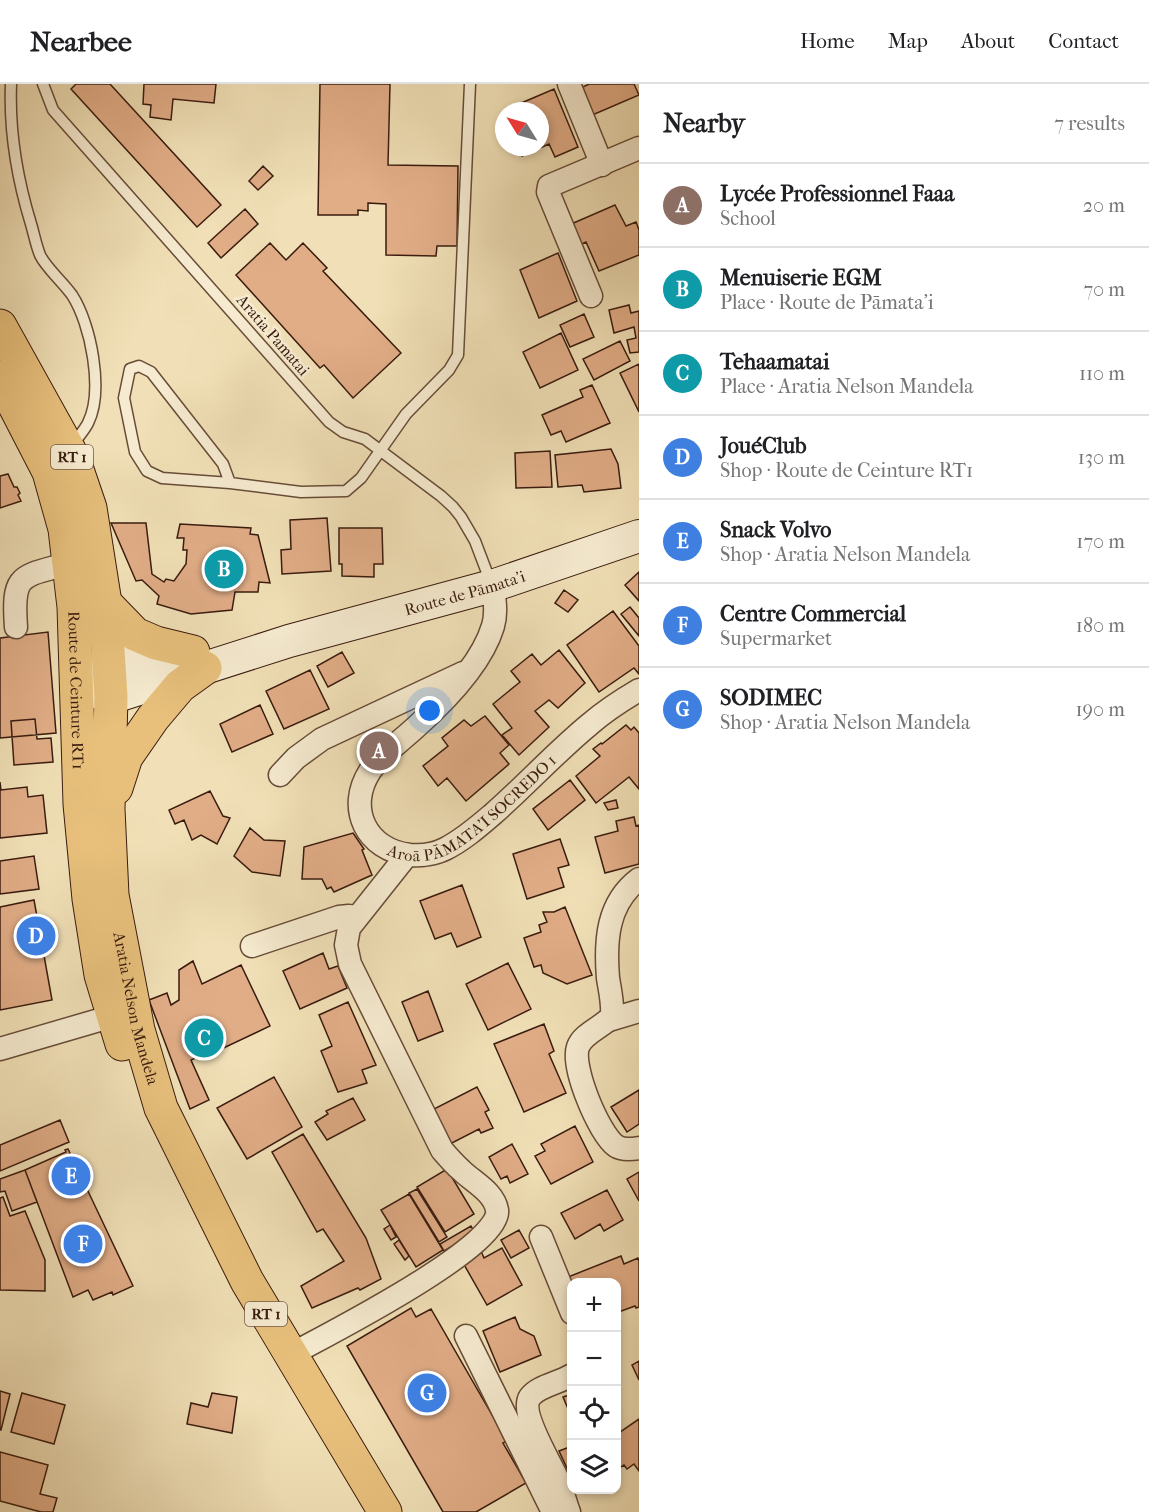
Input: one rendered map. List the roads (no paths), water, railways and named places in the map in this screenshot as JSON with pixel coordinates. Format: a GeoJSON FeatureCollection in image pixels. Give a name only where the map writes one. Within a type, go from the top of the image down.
{"type":"FeatureCollection","features":[{"type":"Feature","properties":{"kind":"main road","name":"Aratia Nelson Mandela"},"geometry":{"type":"LineString","coordinates":[[0,326],[69,450],[90,508],[105,603],[103,681],[112,895],[138,1030],[161,1108],[247,1281],[385,1512]]}},
{"type":"Feature","properties":{"kind":"main road","name":"Route de Ceinture RT1"},"geometry":{"type":"LineString","coordinates":[[0,377],[50,472],[65,530],[75,633],[80,804],[89,898],[101,975],[113,1016]]}},
{"type":"Feature","properties":{"kind":"main road","name":"Route de Pāmata'i"},"geometry":{"type":"LineString","coordinates":[[103,681],[289,641],[492,586],[639,536]]}},
{"type":"Feature","properties":{"kind":"main road"},"geometry":{"type":"LineString","coordinates":[[105,603],[135,634],[199,660],[126,757],[108,809]]}},
{"type":"Feature","properties":{"kind":"main road"},"geometry":{"type":"LineString","coordinates":[[75,633],[103,681],[77,723]]}},
{"type":"Feature","properties":{"kind":"main road","name":"RT 1"},"geometry":{"type":"LineString","coordinates":[[113,1016],[133,1078],[140,1089],[161,1108]]}},
{"type":"Feature","properties":{"kind":"street"},"geometry":{"type":"LineString","coordinates":[[569,84],[602,165]]}},
{"type":"Feature","properties":{"kind":"street"},"geometry":{"type":"LineString","coordinates":[[591,296],[548,192],[549,186],[639,148]]}},
{"type":"Feature","properties":{"kind":"street"},"geometry":{"type":"LineString","coordinates":[[16,627],[14,600],[16,586],[27,576],[70,563]]}},
{"type":"Feature","properties":{"kind":"street","name":"Aroā PĀMATA'I SOCREDO 1"},"geometry":{"type":"LineString","coordinates":[[492,586],[496,600],[494,624],[485,646],[442,703],[379,760],[369,772],[364,784],[360,813],[364,825],[372,837],[386,847],[407,855],[428,854],[445,849],[478,826],[526,785],[591,722],[639,690]]}},
{"type":"Feature","properties":{"kind":"street"},"geometry":{"type":"LineString","coordinates":[[280,775],[296,758],[322,739],[466,672]]}},
{"type":"Feature","properties":{"kind":"street"},"geometry":{"type":"LineString","coordinates":[[290,1355],[404,1292],[452,1261],[480,1240],[493,1226],[498,1213],[494,1200],[442,1150],[350,964],[346,945],[349,928],[407,855]]}},
{"type":"Feature","properties":{"kind":"street"},"geometry":{"type":"LineString","coordinates":[[609,1020],[612,1016],[613,1004],[608,978],[608,939],[614,909],[630,886],[639,879]]}},
{"type":"Feature","properties":{"kind":"street"},"geometry":{"type":"LineString","coordinates":[[252,946],[339,917],[356,917]]}},
{"type":"Feature","properties":{"kind":"street"},"geometry":{"type":"LineString","coordinates":[[639,1011],[609,1020],[583,1038],[578,1047],[576,1064],[590,1104],[605,1134],[621,1148],[639,1148]]}},
{"type":"Feature","properties":{"kind":"street"},"geometry":{"type":"LineString","coordinates":[[0,1048],[113,1016]]}},
{"type":"Feature","properties":{"kind":"street"},"geometry":{"type":"LineString","coordinates":[[541,1237],[567,1301]]}},
{"type":"Feature","properties":{"kind":"street"},"geometry":{"type":"LineString","coordinates":[[466,1336],[553,1512]]}},
{"type":"Feature","properties":{"kind":"street"},"geometry":{"type":"LineString","coordinates":[[567,1377],[540,1390],[530,1398],[528,1410],[536,1436],[558,1480],[569,1512]]}},
{"type":"Feature","properties":{"kind":"lane"},"geometry":{"type":"LineString","coordinates":[[11,84],[10,114],[15,166],[41,257],[73,297],[86,328],[96,377],[94,404],[88,423],[69,450]]}},
{"type":"Feature","properties":{"kind":"lane","name":"Aratia Pamatai"},"geometry":{"type":"LineString","coordinates":[[44,84],[53,110],[319,412],[339,429],[365,439],[380,450],[441,496],[461,517],[475,541],[492,586]]}},
{"type":"Feature","properties":{"kind":"lane"},"geometry":{"type":"LineString","coordinates":[[230,483],[223,464],[151,372],[139,366],[130,369],[124,398],[135,452],[147,471],[162,478],[302,492],[346,491],[361,478],[406,414],[449,370],[458,355],[470,84]]}},
{"type":"Feature","properties":{"kind":"place","name":"Menuiserie EGM"},"geometry":{"type":"Point","coordinates":[224,569]}},
{"type":"Feature","properties":{"kind":"place","name":"Lycée Professionnel Faaa"},"geometry":{"type":"Point","coordinates":[379,751]}},
{"type":"Feature","properties":{"kind":"place","name":"JouéClub"},"geometry":{"type":"Point","coordinates":[36,936]}},
{"type":"Feature","properties":{"kind":"place","name":"Tehaamatai"},"geometry":{"type":"Point","coordinates":[204,1038]}},
{"type":"Feature","properties":{"kind":"place","name":"Snack Volvo"},"geometry":{"type":"Point","coordinates":[71,1176]}},
{"type":"Feature","properties":{"kind":"place","name":"Centre Commercial"},"geometry":{"type":"Point","coordinates":[83,1244]}},
{"type":"Feature","properties":{"kind":"place","name":"SODIMEC"},"geometry":{"type":"Point","coordinates":[427,1393]}}]}
